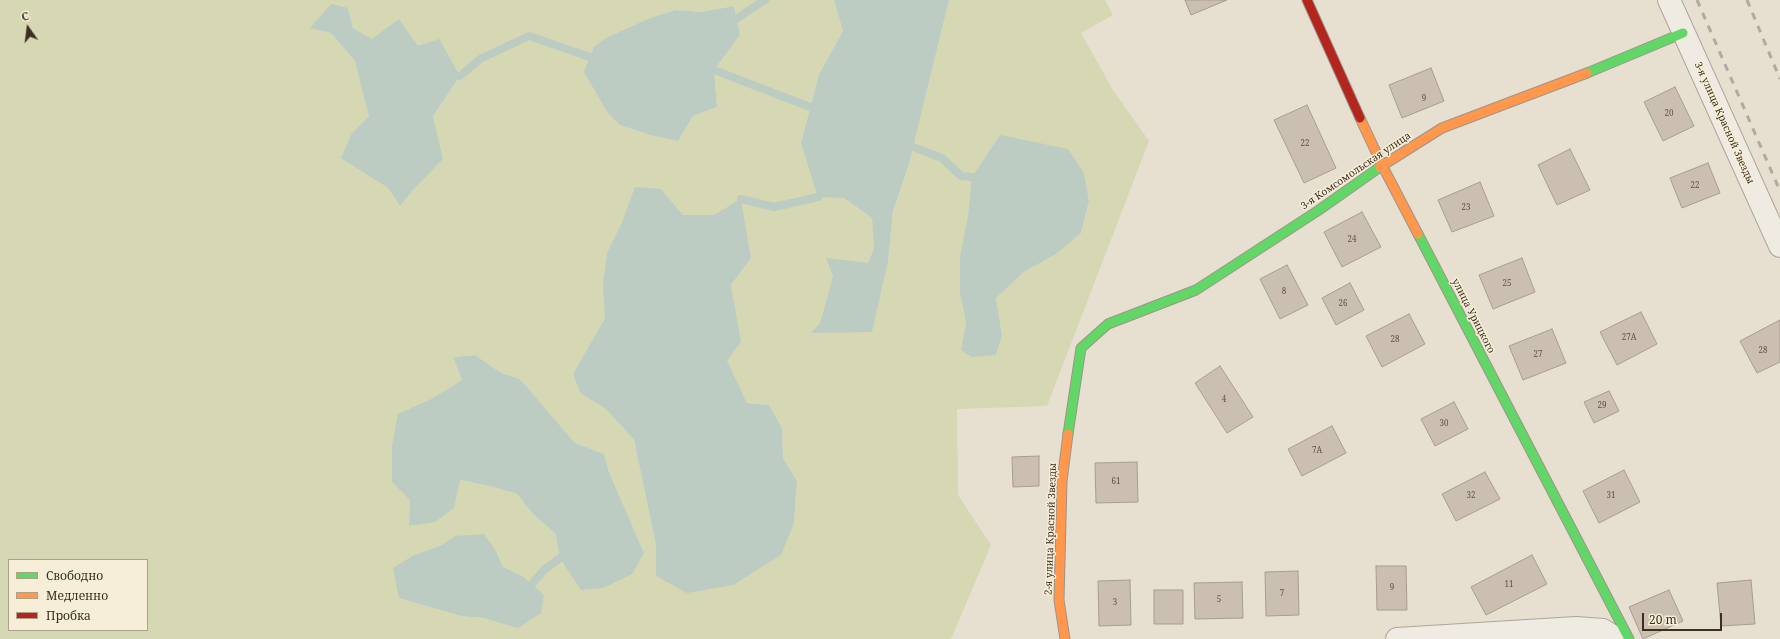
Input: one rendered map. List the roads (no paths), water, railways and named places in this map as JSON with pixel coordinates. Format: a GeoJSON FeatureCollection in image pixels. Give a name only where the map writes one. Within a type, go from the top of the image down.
{"type":"FeatureCollection","features":[{"type":"Feature","properties":{"kind":"street","name":"улица Урицкого"},"geometry":{"type":"LineString","coordinates":[[1307,0],[1382,165],[1628,639]]}},
{"type":"Feature","properties":{"kind":"street","name":"3-я улица Красной Звезды"},"geometry":{"type":"LineString","coordinates":[[1669,0],[1780,246]]}},
{"type":"Feature","properties":{"kind":"street","name":"3-я Комсомольская улица"},"geometry":{"type":"LineString","coordinates":[[1081,348],[1108,324],[1196,290],[1318,210],[1382,165],[1442,128],[1558,85],[1684,33]]}},
{"type":"Feature","properties":{"kind":"street","name":"2-я улица Красной Звезды"},"geometry":{"type":"LineString","coordinates":[[1065,639],[1059,600],[1062,481],[1081,348]]}},
{"type":"Feature","properties":{"kind":"street"},"geometry":{"type":"LineString","coordinates":[[1397,639],[1576,628],[1603,630],[1617,639]]}},
{"type":"Feature","properties":{"kind":"waterway"},"geometry":{"type":"LineString","coordinates":[[736,19],[765,0]]}},
{"type":"Feature","properties":{"kind":"waterway"},"geometry":{"type":"LineString","coordinates":[[460,76],[480,59],[529,36],[590,57]]}},
{"type":"Feature","properties":{"kind":"waterway"},"geometry":{"type":"LineString","coordinates":[[714,70],[810,107]]}},
{"type":"Feature","properties":{"kind":"waterway"},"geometry":{"type":"LineString","coordinates":[[913,147],[942,158],[961,176],[972,177]]}},
{"type":"Feature","properties":{"kind":"waterway"},"geometry":{"type":"LineString","coordinates":[[741,199],[774,207],[818,197]]}},
{"type":"Feature","properties":{"kind":"waterway"},"geometry":{"type":"LineString","coordinates":[[532,584],[544,570],[560,558]]}},
{"type":"Feature","properties":{"kind":"railway"},"geometry":{"type":"LineString","coordinates":[[1697,0],[1780,191]]}},
{"type":"Feature","properties":{"kind":"railway"},"geometry":{"type":"LineString","coordinates":[[1747,0],[1780,79]]}}]}
